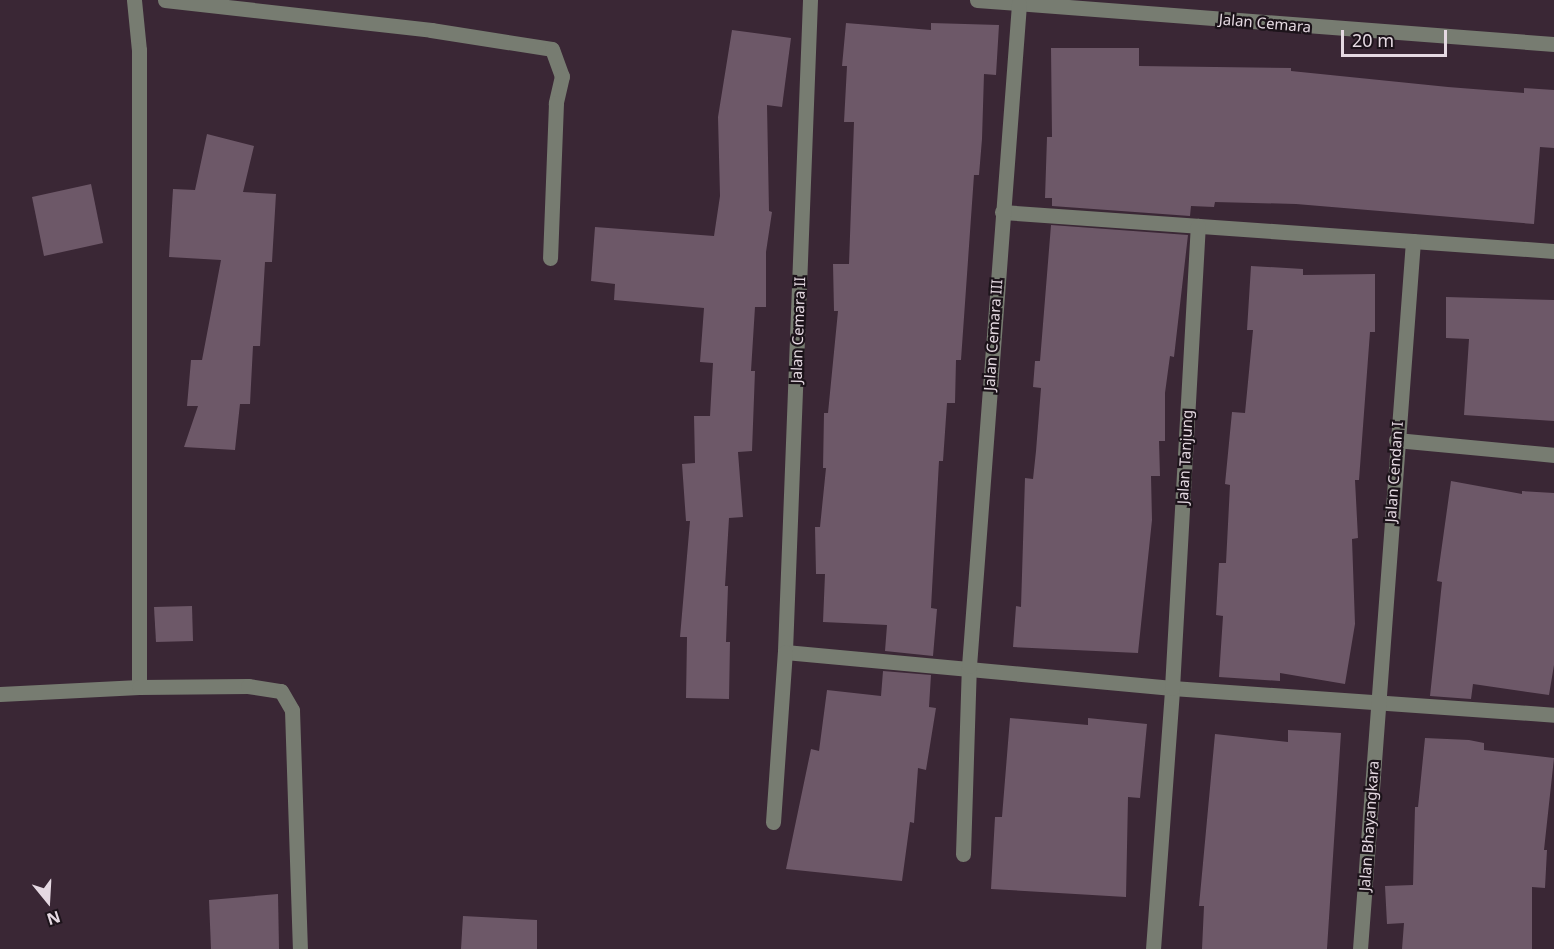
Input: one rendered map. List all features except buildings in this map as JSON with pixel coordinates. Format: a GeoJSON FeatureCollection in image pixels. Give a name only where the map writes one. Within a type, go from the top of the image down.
{"type":"FeatureCollection","features":[{"type":"Feature","properties":{"kind":"street"},"geometry":{"type":"LineString","coordinates":[[134,0],[139,62],[139,687]]}},
{"type":"Feature","properties":{"kind":"street"},"geometry":{"type":"LineString","coordinates":[[165,0],[431,30],[552,50],[562,76],[556,103],[550,258]]}},
{"type":"Feature","properties":{"kind":"street","name":"Jalan Cemara II"},"geometry":{"type":"LineString","coordinates":[[773,822],[789,652],[810,0]]}},
{"type":"Feature","properties":{"kind":"street","name":"Jalan Cemara"},"geometry":{"type":"LineString","coordinates":[[977,0],[1554,44]]}},
{"type":"Feature","properties":{"kind":"street","name":"Jalan Cemara III"},"geometry":{"type":"LineString","coordinates":[[963,854],[969,666],[1019,4]]}},
{"type":"Feature","properties":{"kind":"street"},"geometry":{"type":"LineString","coordinates":[[1002,212],[1554,251]]}},
{"type":"Feature","properties":{"kind":"street","name":"Jalan Tanjung"},"geometry":{"type":"LineString","coordinates":[[1153,949],[1172,688],[1198,226]]}},
{"type":"Feature","properties":{"kind":"street","name":"Jalan Cendan I"},"geometry":{"type":"LineString","coordinates":[[1377,702],[1413,241]]}},
{"type":"Feature","properties":{"kind":"street"},"geometry":{"type":"LineString","coordinates":[[1396,440],[1554,455]]}},
{"type":"Feature","properties":{"kind":"street"},"geometry":{"type":"LineString","coordinates":[[789,652],[969,666],[1172,688],[1554,714]]}},
{"type":"Feature","properties":{"kind":"street"},"geometry":{"type":"LineString","coordinates":[[0,694],[139,687],[248,686],[281,692],[289,699],[294,747],[300,949]]}},
{"type":"Feature","properties":{"kind":"street","name":"Jalan Bhayangkara"},"geometry":{"type":"LineString","coordinates":[[1360,949],[1377,702]]}}]}
